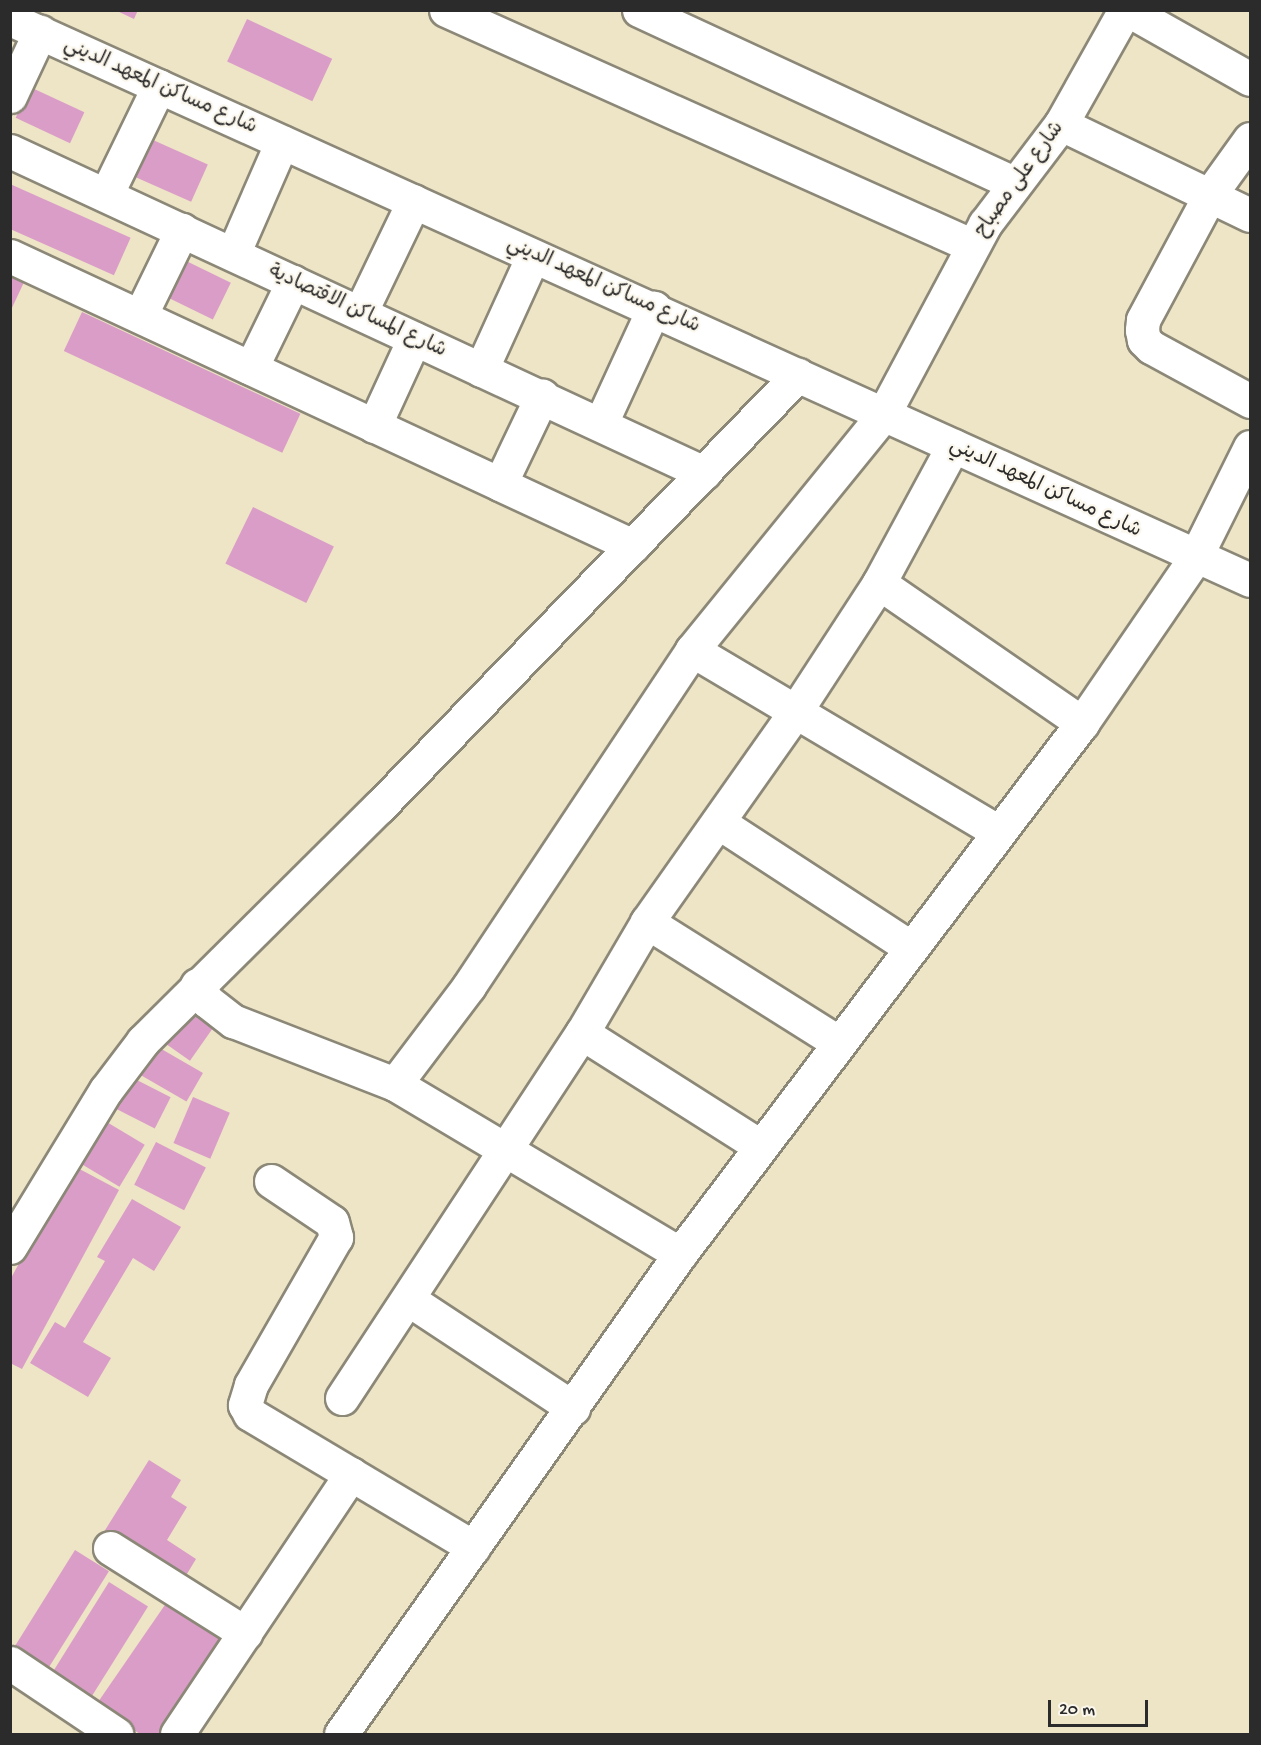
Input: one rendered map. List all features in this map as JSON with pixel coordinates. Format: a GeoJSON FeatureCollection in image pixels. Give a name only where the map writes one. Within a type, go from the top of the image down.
{"type":"FeatureCollection","features":[{"type":"Feature","properties":{"kind":"street"},"geometry":{"type":"LineString","coordinates":[[446,10],[973,246]]}},
{"type":"Feature","properties":{"kind":"street"},"geometry":{"type":"LineString","coordinates":[[639,10],[1014,183]]}},
{"type":"Feature","properties":{"kind":"street"},"geometry":{"type":"LineString","coordinates":[[1127,10],[1251,80]]}},
{"type":"Feature","properties":{"kind":"street","name":"شارع على مصباح"},"geometry":{"type":"LineString","coordinates":[[395,1084],[469,986],[692,650],[883,415],[973,246],[1014,183],[1061,124],[1127,10]]}},
{"type":"Feature","properties":{"kind":"street","name":"شارع مساكن المعهد الديني"},"geometry":{"type":"LineString","coordinates":[[10,19],[654,308],[1195,558],[1251,579]]}},
{"type":"Feature","properties":{"kind":"street"},"geometry":{"type":"LineString","coordinates":[[10,96],[40,32]]}},
{"type":"Feature","properties":{"kind":"street"},"geometry":{"type":"LineString","coordinates":[[106,195],[159,86]]}},
{"type":"Feature","properties":{"kind":"street"},"geometry":{"type":"LineString","coordinates":[[1061,124],[1211,193],[1251,215]]}},
{"type":"Feature","properties":{"kind":"street"},"geometry":{"type":"LineString","coordinates":[[1251,139],[1211,193],[1143,320],[1142,330],[1151,348],[1251,401]]}},
{"type":"Feature","properties":{"kind":"street"},"geometry":{"type":"LineString","coordinates":[[232,254],[282,141]]}},
{"type":"Feature","properties":{"kind":"street","name":"شارع المساكن الاقتصادية"},"geometry":{"type":"LineString","coordinates":[[10,151],[481,370],[601,423],[704,473]]}},
{"type":"Feature","properties":{"kind":"street"},"geometry":{"type":"LineString","coordinates":[[360,313],[414,201]]}},
{"type":"Feature","properties":{"kind":"street"},"geometry":{"type":"LineString","coordinates":[[140,316],[182,230]]}},
{"type":"Feature","properties":{"kind":"street"},"geometry":{"type":"LineString","coordinates":[[481,370],[533,255]]}},
{"type":"Feature","properties":{"kind":"street"},"geometry":{"type":"LineString","coordinates":[[10,256],[633,546]]}},
{"type":"Feature","properties":{"kind":"street"},"geometry":{"type":"LineString","coordinates":[[252,368],[293,282]]}},
{"type":"Feature","properties":{"kind":"street"},"geometry":{"type":"LineString","coordinates":[[601,423],[654,308]]}},
{"type":"Feature","properties":{"kind":"street"},"geometry":{"type":"LineString","coordinates":[[374,426],[414,339]]}},
{"type":"Feature","properties":{"kind":"street"},"geometry":{"type":"LineString","coordinates":[[10,1247],[106,1090],[143,1041],[379,807],[798,375]]}},
{"type":"Feature","properties":{"kind":"street"},"geometry":{"type":"LineString","coordinates":[[500,484],[542,396]]}},
{"type":"Feature","properties":{"kind":"street"},"geometry":{"type":"LineString","coordinates":[[342,1398],[582,1033],[647,922],[797,709],[879,583],[953,446]]}},
{"type":"Feature","properties":{"kind":"street"},"geometry":{"type":"LineString","coordinates":[[341,1734],[680,1254],[1082,723],[1195,558],[1251,447]]}},
{"type":"Feature","properties":{"kind":"street"},"geometry":{"type":"LineString","coordinates":[[879,583],[1082,723]]}},
{"type":"Feature","properties":{"kind":"street"},"geometry":{"type":"LineString","coordinates":[[692,650],[797,709],[998,832]]}},
{"type":"Feature","properties":{"kind":"street"},"geometry":{"type":"LineString","coordinates":[[718,822],[911,948]]}},
{"type":"Feature","properties":{"kind":"street"},"geometry":{"type":"LineString","coordinates":[[647,922],[840,1043]]}},
{"type":"Feature","properties":{"kind":"street"},"geometry":{"type":"LineString","coordinates":[[197,985],[207,1001],[233,1021],[395,1084],[680,1254]]}},
{"type":"Feature","properties":{"kind":"street"},"geometry":{"type":"LineString","coordinates":[[582,1033],[760,1146]]}},
{"type":"Feature","properties":{"kind":"street"},"geometry":{"type":"LineString","coordinates":[[271,1181],[332,1222],[336,1237],[250,1385],[245,1405],[250,1414],[473,1547]]}},
{"type":"Feature","properties":{"kind":"street"},"geometry":{"type":"LineString","coordinates":[[408,1299],[573,1408]]}},
{"type":"Feature","properties":{"kind":"street"},"geometry":{"type":"LineString","coordinates":[[177,1734],[351,1474]]}},
{"type":"Feature","properties":{"kind":"street"},"geometry":{"type":"LineString","coordinates":[[110,1548],[245,1634]]}},
{"type":"Feature","properties":{"kind":"street"},"geometry":{"type":"LineString","coordinates":[[10,1664],[116,1734]]}},
{"type":"Feature","properties":{"kind":"building"},"geometry":{"type":"Polygon","coordinates":[[[115,10],[138,10],[134,19],[115,10]]]}},
{"type":"Feature","properties":{"kind":"building"},"geometry":{"type":"Polygon","coordinates":[[[247,19],[332,59],[312,101],[227,62],[247,19]]]}},
{"type":"Feature","properties":{"kind":"building"},"geometry":{"type":"Polygon","coordinates":[[[30,87],[84,112],[70,143],[16,118],[30,87]]]}},
{"type":"Feature","properties":{"kind":"building"},"geometry":{"type":"Polygon","coordinates":[[[153,140],[208,164],[191,202],[136,177],[153,140]]]}},
{"type":"Feature","properties":{"kind":"building"},"geometry":{"type":"Polygon","coordinates":[[[10,184],[131,238],[114,275],[10,229],[10,184]]]}},
{"type":"Feature","properties":{"kind":"building"},"geometry":{"type":"Polygon","coordinates":[[[176,256],[231,283],[213,320],[158,293],[176,256]]]}},
{"type":"Feature","properties":{"kind":"building"},"geometry":{"type":"Polygon","coordinates":[[[10,274],[25,280],[10,312],[10,274]]]}},
{"type":"Feature","properties":{"kind":"building"},"geometry":{"type":"Polygon","coordinates":[[[82,312],[300,414],[282,453],[64,351],[82,312]]]}},
{"type":"Feature","properties":{"kind":"building"},"geometry":{"type":"Polygon","coordinates":[[[253,507],[334,546],[306,603],[225,564],[253,507]]]}},
{"type":"Feature","properties":{"kind":"building"},"geometry":{"type":"Polygon","coordinates":[[[183,1001],[216,1024],[190,1061],[157,1038],[183,1001]]]}},
{"type":"Feature","properties":{"kind":"building"},"geometry":{"type":"Polygon","coordinates":[[[151,1043],[203,1073],[186,1102],[134,1072],[151,1043]]]}},
{"type":"Feature","properties":{"kind":"building"},"geometry":{"type":"Polygon","coordinates":[[[127,1075],[171,1097],[155,1128],[111,1106],[127,1075]]]}},
{"type":"Feature","properties":{"kind":"building"},"geometry":{"type":"Polygon","coordinates":[[[193,1097],[230,1113],[210,1159],[173,1143],[193,1097]]]}},
{"type":"Feature","properties":{"kind":"building"},"geometry":{"type":"Polygon","coordinates":[[[95,1115],[145,1145],[119,1187],[70,1157],[95,1115]]]}},
{"type":"Feature","properties":{"kind":"building"},"geometry":{"type":"Polygon","coordinates":[[[156,1142],[206,1167],[184,1210],[134,1185],[156,1142]]]}},
{"type":"Feature","properties":{"kind":"building"},"geometry":{"type":"Polygon","coordinates":[[[72,1165],[119,1190],[22,1369],[10,1363],[10,1280],[72,1165]]]}},
{"type":"Feature","properties":{"kind":"building"},"geometry":{"type":"Polygon","coordinates":[[[132,1199],[181,1227],[154,1271],[133,1258],[83,1342],[111,1358],[88,1397],[30,1363],[55,1322],[65,1328],[105,1261],[97,1257],[132,1199]]]}},
{"type":"Feature","properties":{"kind":"building"},"geometry":{"type":"Polygon","coordinates":[[[149,1460],[181,1480],[171,1497],[187,1507],[167,1540],[196,1559],[176,1592],[102,1535],[149,1460]]]}},
{"type":"Feature","properties":{"kind":"building"},"geometry":{"type":"Polygon","coordinates":[[[75,1550],[109,1571],[46,1671],[12,1650],[75,1550]]]}},
{"type":"Feature","properties":{"kind":"building"},"geometry":{"type":"Polygon","coordinates":[[[109,1582],[148,1606],[89,1701],[50,1677],[109,1582]]]}},
{"type":"Feature","properties":{"kind":"building"},"geometry":{"type":"Polygon","coordinates":[[[169,1599],[229,1640],[164,1734],[140,1734],[96,1705],[169,1599]]]}}]}
